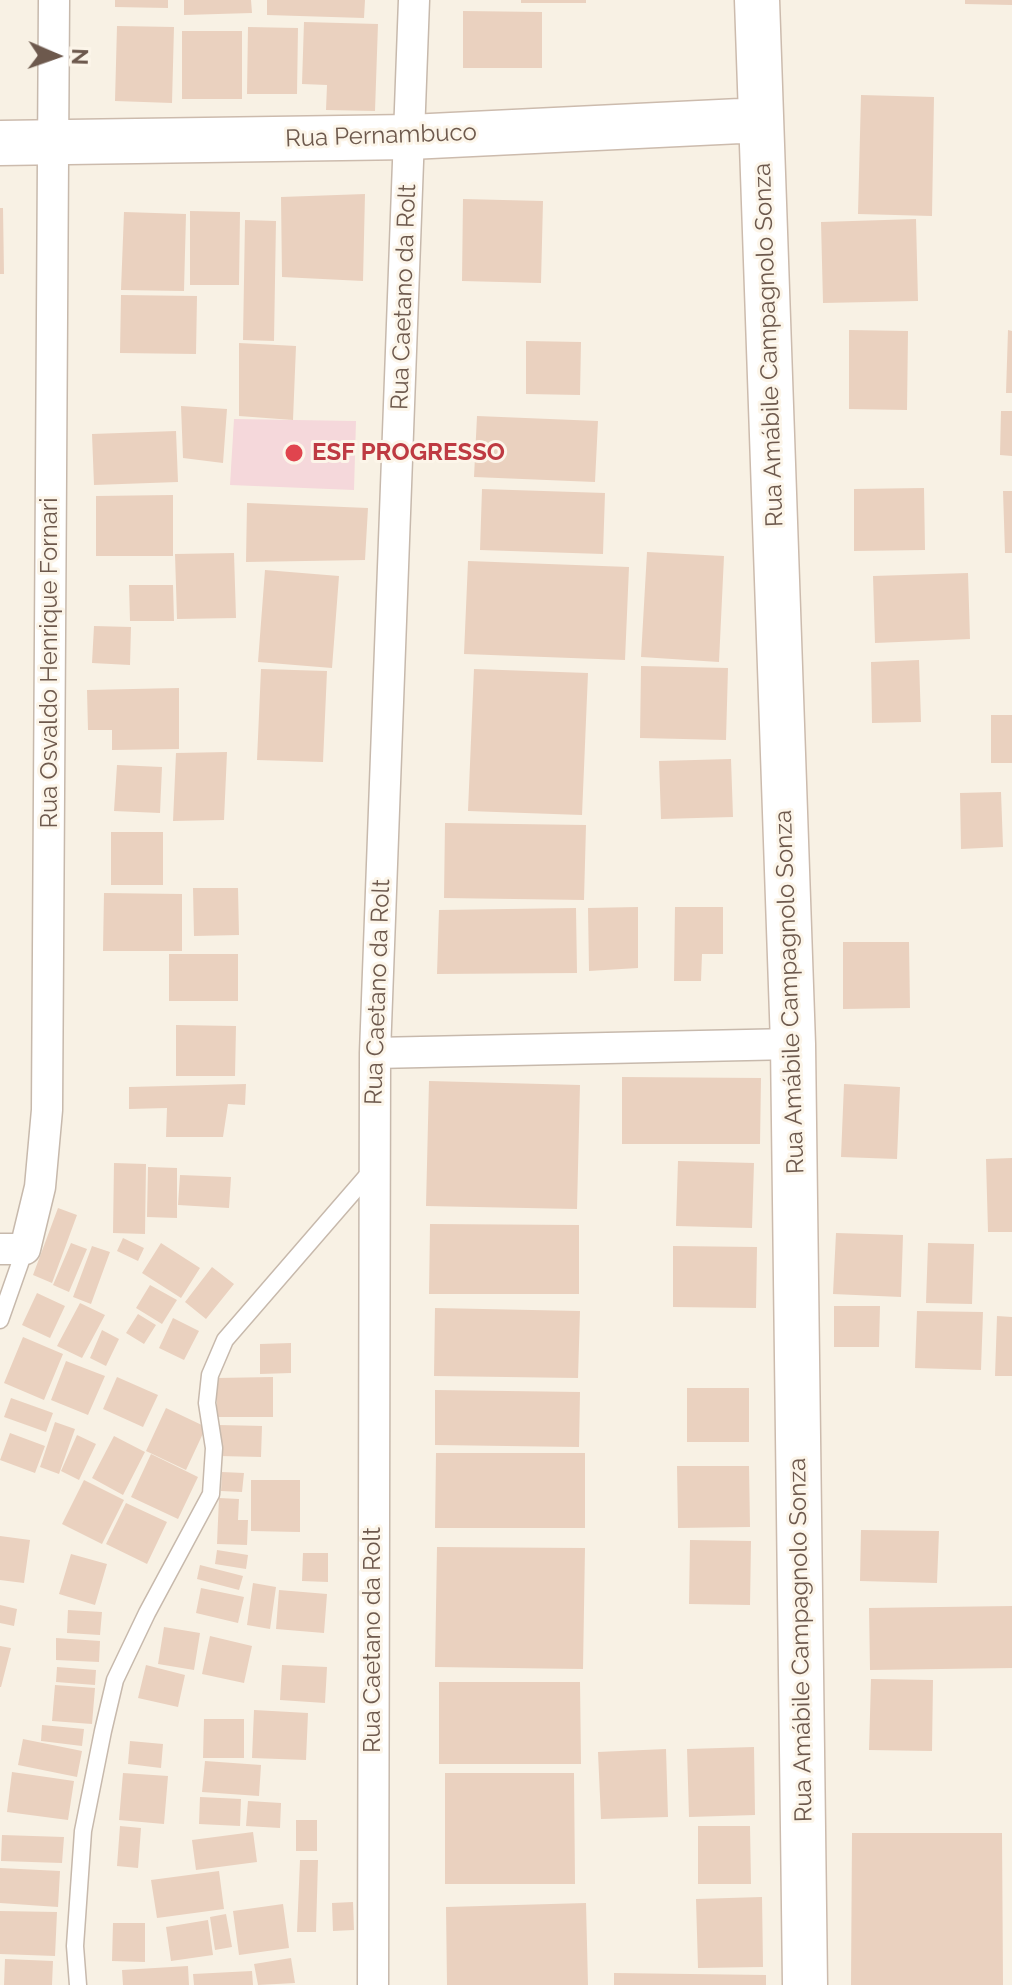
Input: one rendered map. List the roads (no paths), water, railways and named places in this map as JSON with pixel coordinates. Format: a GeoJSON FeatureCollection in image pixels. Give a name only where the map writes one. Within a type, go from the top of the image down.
{"type":"FeatureCollection","features":[{"type":"Feature","properties":{"kind":"street","name":"Rua Osvaldo Henrique Fornari"},"geometry":{"type":"LineString","coordinates":[[12,1249],[40,1187],[47,1110],[54,0]]}},
{"type":"Feature","properties":{"kind":"street","name":"Rua Caetano da Rolt"},"geometry":{"type":"LineString","coordinates":[[373,1985],[375,1053],[414,0]]}},
{"type":"Feature","properties":{"kind":"street","name":"Rua Amábile Campagnolo Sonza"},"geometry":{"type":"LineString","coordinates":[[764,12],[761,120],[793,1044],[805,1985]]}},
{"type":"Feature","properties":{"kind":"street","name":"Rua Pernambuco"},"geometry":{"type":"LineString","coordinates":[[0,143],[410,137],[761,120]]}},
{"type":"Feature","properties":{"kind":"street"},"geometry":{"type":"LineString","coordinates":[[375,1053],[793,1044]]}},
{"type":"Feature","properties":{"kind":"lane"},"geometry":{"type":"LineString","coordinates":[[78,1985],[75,1946],[83,1831],[103,1731],[115,1680],[211,1494],[214,1448],[207,1403],[210,1375],[225,1340],[373,1168]]}},
{"type":"Feature","properties":{"kind":"lane","name":"Rua Osvaldo Henrique Fornari"},"geometry":{"type":"LineString","coordinates":[[0,1320],[12,1249]]}},
{"type":"Feature","properties":{"kind":"place","name":"ESF PROGRESSO"},"geometry":{"type":"Point","coordinates":[294,453]}}]}
